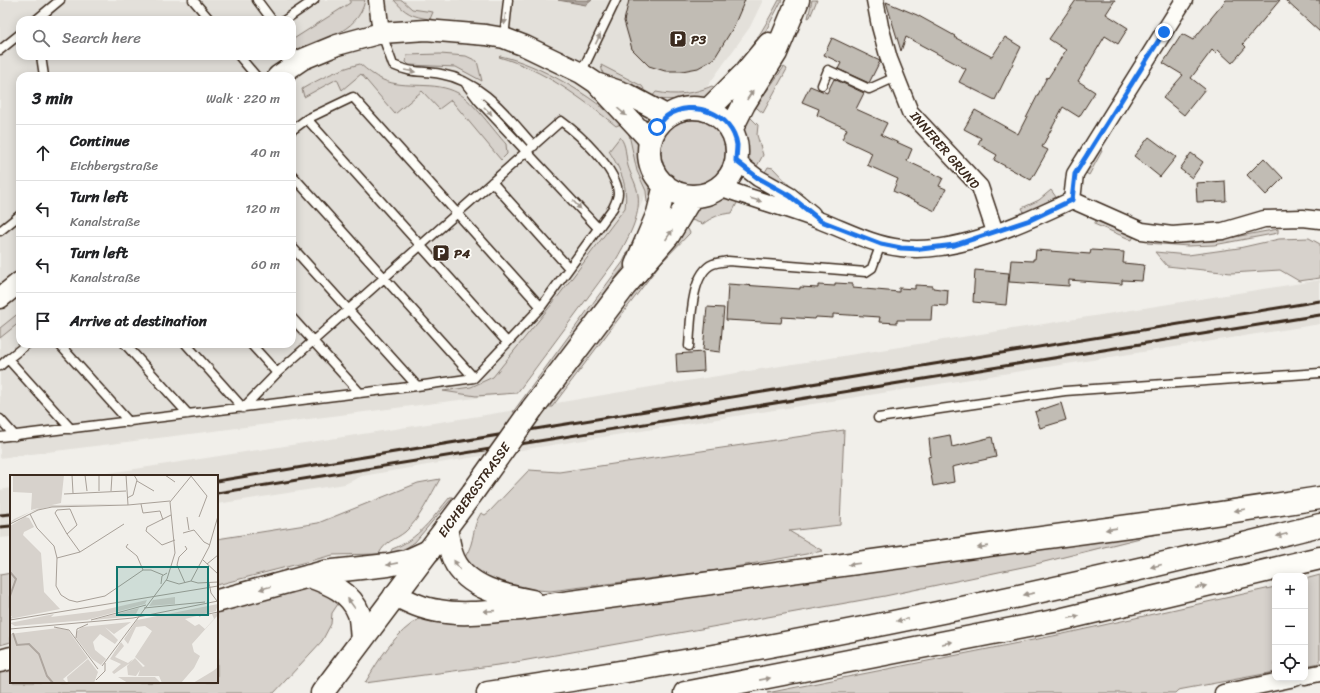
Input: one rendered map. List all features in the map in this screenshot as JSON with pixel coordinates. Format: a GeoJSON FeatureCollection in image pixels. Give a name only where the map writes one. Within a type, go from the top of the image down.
{"type":"FeatureCollection","features":[{"type":"Feature","properties":{"kind":"main road"},"geometry":{"type":"LineString","coordinates":[[731,130],[744,104],[776,53],[788,20],[798,0]]}},
{"type":"Feature","properties":{"kind":"main road"},"geometry":{"type":"LineString","coordinates":[[708,110],[744,73],[788,20]]}},
{"type":"Feature","properties":{"kind":"main road"},"geometry":{"type":"LineString","coordinates":[[694,108],[708,110],[721,118],[731,130],[737,145],[736,161],[733,171],[719,187],[706,194],[692,196],[678,193],[665,185],[656,176],[651,165],[649,154],[650,141],[657,127],[668,116],[680,110],[694,108]]}},
{"type":"Feature","properties":{"kind":"main road","name":"EICHBERGSTRASSE"},"geometry":{"type":"LineString","coordinates":[[626,286],[658,213],[665,185]]}},
{"type":"Feature","properties":{"kind":"main road","name":"EICHBERGSTRASSE"},"geometry":{"type":"LineString","coordinates":[[322,693],[473,492],[532,409],[626,286],[668,236],[692,196]]}},
{"type":"Feature","properties":{"kind":"main road"},"geometry":{"type":"LineString","coordinates":[[395,595],[412,604],[440,612],[474,612],[555,605],[1173,520],[1320,498]]}},
{"type":"Feature","properties":{"kind":"main road"},"geometry":{"type":"LineString","coordinates":[[488,693],[719,655],[887,623],[1149,568],[1320,526]]}},
{"type":"Feature","properties":{"kind":"main road"},"geometry":{"type":"LineString","coordinates":[[446,527],[452,554],[464,575],[492,591],[514,598],[555,605]]}},
{"type":"Feature","properties":{"kind":"main road"},"geometry":{"type":"LineString","coordinates":[[218,601],[340,569],[388,565],[407,561],[428,551]]}},
{"type":"Feature","properties":{"kind":"main road"},"geometry":{"type":"LineString","coordinates":[[685,693],[1058,620],[1320,558]]}},
{"type":"Feature","properties":{"kind":"main road"},"geometry":{"type":"LineString","coordinates":[[309,576],[332,585],[351,601],[359,614],[359,644]]}},
{"type":"Feature","properties":{"kind":"main road"},"geometry":{"type":"LineString","coordinates":[[0,660],[10,658]]}},
{"type":"Feature","properties":{"kind":"street"},"geometry":{"type":"LineString","coordinates":[[377,0],[381,33]]}},
{"type":"Feature","properties":{"kind":"street","name":"INNERER GRUND"},"geometry":{"type":"LineString","coordinates":[[875,0],[880,26],[896,77],[910,112],[980,187],[995,232]]}},
{"type":"Feature","properties":{"kind":"street"},"geometry":{"type":"LineString","coordinates":[[1072,200],[1075,174],[1184,0]]}},
{"type":"Feature","properties":{"kind":"street"},"geometry":{"type":"LineString","coordinates":[[284,72],[303,59],[337,45],[381,33],[426,30],[486,34],[504,38],[525,46],[588,78],[625,93],[668,116]]}},
{"type":"Feature","properties":{"kind":"street"},"geometry":{"type":"LineString","coordinates":[[588,78],[650,141]]}},
{"type":"Feature","properties":{"kind":"street"},"geometry":{"type":"LineString","coordinates":[[736,161],[758,178],[790,196],[821,221]]}},
{"type":"Feature","properties":{"kind":"street"},"geometry":{"type":"LineString","coordinates":[[719,187],[821,221],[881,244],[901,248],[943,247],[1030,220],[1072,200],[1142,231],[1172,234],[1223,230],[1264,220],[1303,218],[1320,220]]}},
{"type":"Feature","properties":{"kind":"street"},"geometry":{"type":"LineString","coordinates":[[0,298],[16,285]]}},
{"type":"Feature","properties":{"kind":"street"},"geometry":{"type":"LineString","coordinates":[[1308,675],[1320,673]]}},
{"type":"Feature","properties":{"kind":"street"},"geometry":{"type":"LineString","coordinates":[[1223,693],[1281,681]]}},
{"type":"Feature","properties":{"kind":"lane"},"geometry":{"type":"LineString","coordinates":[[41,16],[60,0]]}},
{"type":"Feature","properties":{"kind":"lane"},"geometry":{"type":"LineString","coordinates":[[193,0],[207,16]]}},
{"type":"Feature","properties":{"kind":"lane"},"geometry":{"type":"LineString","coordinates":[[257,0],[269,16]]}},
{"type":"Feature","properties":{"kind":"lane"},"geometry":{"type":"LineString","coordinates":[[291,16],[314,0]]}},
{"type":"Feature","properties":{"kind":"lane"},"geometry":{"type":"LineString","coordinates":[[504,38],[508,0]]}},
{"type":"Feature","properties":{"kind":"lane"},"geometry":{"type":"LineString","coordinates":[[588,78],[616,0]]}},
{"type":"Feature","properties":{"kind":"lane"},"geometry":{"type":"LineString","coordinates":[[381,33],[393,65],[408,72],[441,74],[464,80],[479,101],[530,149],[598,228]]}},
{"type":"Feature","properties":{"kind":"lane"},"geometry":{"type":"LineString","coordinates":[[0,50],[16,37]]}},
{"type":"Feature","properties":{"kind":"lane"},"geometry":{"type":"LineString","coordinates":[[42,60],[43,72]]}},
{"type":"Feature","properties":{"kind":"lane"},"geometry":{"type":"LineString","coordinates":[[242,60],[253,72]]}},
{"type":"Feature","properties":{"kind":"lane"},"geometry":{"type":"LineString","coordinates":[[822,85],[828,70],[869,89],[896,77]]}},
{"type":"Feature","properties":{"kind":"lane"},"geometry":{"type":"LineString","coordinates":[[296,127],[307,119],[353,97],[541,307]]}},
{"type":"Feature","properties":{"kind":"lane"},"geometry":{"type":"LineString","coordinates":[[307,119],[507,342]]}},
{"type":"Feature","properties":{"kind":"lane"},"geometry":{"type":"LineString","coordinates":[[0,437],[243,408],[474,378],[541,307],[613,208],[618,194],[613,178],[600,159],[577,133],[561,121],[276,373],[243,408]]}},
{"type":"Feature","properties":{"kind":"lane"},"geometry":{"type":"LineString","coordinates":[[296,179],[474,378]]}},
{"type":"Feature","properties":{"kind":"lane"},"geometry":{"type":"LineString","coordinates":[[492,182],[569,268]]}},
{"type":"Feature","properties":{"kind":"lane"},"geometry":{"type":"LineString","coordinates":[[0,232],[16,218]]}},
{"type":"Feature","properties":{"kind":"lane"},"geometry":{"type":"LineString","coordinates":[[689,346],[692,302],[700,276],[712,264],[728,261],[866,272],[872,268],[881,244]]}},
{"type":"Feature","properties":{"kind":"lane"},"geometry":{"type":"LineString","coordinates":[[296,251],[417,386]]}},
{"type":"Feature","properties":{"kind":"lane"},"geometry":{"type":"LineString","coordinates":[[296,322],[360,393]]}},
{"type":"Feature","properties":{"kind":"lane"},"geometry":{"type":"LineString","coordinates":[[0,366],[22,348]]}},
{"type":"Feature","properties":{"kind":"lane"},"geometry":{"type":"LineString","coordinates":[[63,348],[129,422]]}},
{"type":"Feature","properties":{"kind":"lane"},"geometry":{"type":"LineString","coordinates":[[129,348],[188,414]]}},
{"type":"Feature","properties":{"kind":"lane"},"geometry":{"type":"LineString","coordinates":[[190,348],[243,408]]}},
{"type":"Feature","properties":{"kind":"lane"},"geometry":{"type":"LineString","coordinates":[[254,348],[276,373]]}},
{"type":"Feature","properties":{"kind":"lane"},"geometry":{"type":"LineString","coordinates":[[8,359],[71,428]]}},
{"type":"Feature","properties":{"kind":"lane"},"geometry":{"type":"LineString","coordinates":[[878,418],[1064,391],[1320,373]]}},
{"type":"Feature","properties":{"kind":"lane"},"geometry":{"type":"LineString","coordinates":[[0,419],[15,436]]}},
{"type":"Feature","properties":{"kind":"shaded area","name":"P4"},"geometry":{"type":"Polygon","coordinates":[[[0,0],[763,0],[750,27],[702,94],[663,100],[632,136],[638,166],[648,190],[630,228],[532,366],[499,395],[0,458],[0,0]]]}},
{"type":"Feature","properties":{"kind":"shaded area"},"geometry":{"type":"Polygon","coordinates":[[[350,0],[365,0],[361,12],[355,21],[325,40],[296,52],[296,37],[350,3],[350,0]]]}},
{"type":"Feature","properties":{"kind":"shaded area"},"geometry":{"type":"Polygon","coordinates":[[[394,0],[402,0],[412,9],[433,12],[430,19],[419,17],[410,14],[394,0]]]}},
{"type":"Feature","properties":{"kind":"shaded area"},"geometry":{"type":"Polygon","coordinates":[[[558,0],[592,0],[586,5],[558,0]]]}},
{"type":"Feature","properties":{"kind":"shaded area"},"geometry":{"type":"Polygon","coordinates":[[[779,0],[782,0],[761,40],[725,84],[723,78],[748,51],[779,0]]]}},
{"type":"Feature","properties":{"kind":"shaded area"},"geometry":{"type":"Polygon","coordinates":[[[812,0],[817,0],[810,17],[808,18],[812,0]]]}},
{"type":"Feature","properties":{"kind":"shaded area"},"geometry":{"type":"Polygon","coordinates":[[[440,54],[466,56],[477,61],[482,81],[456,67],[409,65],[406,62],[407,55],[440,54]]]}},
{"type":"Feature","properties":{"kind":"shaded area"},"geometry":{"type":"Polygon","coordinates":[[[500,56],[531,66],[565,82],[596,103],[621,124],[616,126],[575,95],[546,77],[531,69],[499,57],[500,56]]]}},
{"type":"Feature","properties":{"kind":"shaded area"},"geometry":{"type":"Polygon","coordinates":[[[360,64],[377,77],[392,83],[439,87],[458,93],[477,109],[506,144],[507,154],[501,160],[451,100],[439,109],[422,91],[395,114],[361,74],[342,90],[337,79],[304,97],[302,89],[330,74],[360,64]]]}},
{"type":"Feature","properties":{"kind":"shaded area"},"geometry":{"type":"Polygon","coordinates":[[[601,65],[642,86],[644,89],[641,94],[603,74],[601,65]]]}},
{"type":"Feature","properties":{"kind":"shaded area"},"geometry":{"type":"Polygon","coordinates":[[[784,67],[787,69],[763,113],[752,104],[766,92],[784,67]]]}},
{"type":"Feature","properties":{"kind":"shaded area"},"geometry":{"type":"Polygon","coordinates":[[[712,86],[718,90],[707,100],[665,100],[651,98],[656,92],[684,94],[712,86]]]}},
{"type":"Feature","properties":{"kind":"shaded area"},"geometry":{"type":"Polygon","coordinates":[[[747,114],[758,125],[757,135],[763,155],[756,168],[748,156],[744,142],[744,129],[747,114]]]}},
{"type":"Feature","properties":{"kind":"shaded area"},"geometry":{"type":"Polygon","coordinates":[[[687,120],[699,120],[716,129],[723,140],[725,152],[723,164],[716,175],[699,184],[687,184],[675,179],[666,170],[661,158],[661,146],[666,134],[675,125],[687,120]]]}},
{"type":"Feature","properties":{"kind":"shaded area"},"geometry":{"type":"Polygon","coordinates":[[[628,130],[636,137],[642,170],[650,190],[651,205],[647,202],[646,191],[637,171],[628,130]]]}},
{"type":"Feature","properties":{"kind":"shaded area"},"geometry":{"type":"Polygon","coordinates":[[[620,137],[624,144],[628,166],[638,195],[638,203],[632,228],[617,258],[517,393],[476,396],[443,391],[471,387],[493,377],[556,299],[625,208],[626,200],[623,178],[609,151],[620,137]]]}},
{"type":"Feature","properties":{"kind":"shaded area"},"geometry":{"type":"Polygon","coordinates":[[[1097,148],[1102,151],[1089,175],[1084,172],[1097,148]]]}},
{"type":"Feature","properties":{"kind":"shaded area"},"geometry":{"type":"Polygon","coordinates":[[[768,167],[773,168],[793,189],[764,174],[768,167]]]}},
{"type":"Feature","properties":{"kind":"shaded area"},"geometry":{"type":"Polygon","coordinates":[[[1051,190],[1056,197],[1025,214],[1022,208],[1039,200],[1051,190]]]}},
{"type":"Feature","properties":{"kind":"shaded area"},"geometry":{"type":"Polygon","coordinates":[[[728,198],[739,199],[732,213],[716,216],[703,224],[686,218],[694,208],[728,198]]]}},
{"type":"Feature","properties":{"kind":"shaded area"},"geometry":{"type":"Polygon","coordinates":[[[646,214],[626,264],[516,412],[513,412],[623,262],[646,214]]]}},
{"type":"Feature","properties":{"kind":"shaded area"},"geometry":{"type":"Polygon","coordinates":[[[1096,221],[1134,236],[1132,240],[1094,224],[1096,221]]]}},
{"type":"Feature","properties":{"kind":"shaded area"},"geometry":{"type":"Polygon","coordinates":[[[682,228],[688,229],[690,233],[660,264],[552,407],[549,407],[682,228]]]}},
{"type":"Feature","properties":{"kind":"shaded area"},"geometry":{"type":"Polygon","coordinates":[[[1278,229],[1278,233],[1214,245],[1188,246],[1147,243],[1148,240],[1171,242],[1213,241],[1278,229]]]}},
{"type":"Feature","properties":{"kind":"shaded area"},"geometry":{"type":"Polygon","coordinates":[[[1309,238],[1320,244],[1320,278],[1299,281],[1280,270],[1231,273],[1167,266],[1155,252],[1188,255],[1239,248],[1279,239],[1309,238]]]}},
{"type":"Feature","properties":{"kind":"shaded area"},"geometry":{"type":"Polygon","coordinates":[[[1320,280],[1320,324],[457,460],[362,476],[345,484],[218,504],[218,475],[96,475],[479,416],[674,383],[1320,280]]]}},
{"type":"Feature","properties":{"kind":"shaded area"},"geometry":{"type":"Polygon","coordinates":[[[16,315],[16,325],[0,338],[0,328],[16,315]]]}},
{"type":"Feature","properties":{"kind":"shaded area"},"geometry":{"type":"Polygon","coordinates":[[[844,430],[840,525],[789,531],[823,551],[718,570],[550,591],[515,586],[493,579],[473,566],[465,557],[471,545],[476,524],[481,513],[485,515],[489,512],[529,470],[559,472],[844,430]]]}},
{"type":"Feature","properties":{"kind":"shaded area"},"geometry":{"type":"Polygon","coordinates":[[[440,479],[415,521],[405,532],[384,546],[379,554],[333,555],[218,585],[218,539],[318,523],[418,483],[440,479]]]}},
{"type":"Feature","properties":{"kind":"shaded area"},"geometry":{"type":"Polygon","coordinates":[[[10,488],[10,537],[0,538],[0,490],[10,488]]]}},
{"type":"Feature","properties":{"kind":"shaded area"},"geometry":{"type":"Polygon","coordinates":[[[450,497],[453,497],[415,542],[406,548],[390,554],[392,549],[410,540],[417,534],[450,497]]]}},
{"type":"Feature","properties":{"kind":"shaded area"},"geometry":{"type":"Polygon","coordinates":[[[1204,522],[1032,565],[885,596],[505,664],[365,683],[389,646],[403,631],[421,618],[1204,522]]]}},
{"type":"Feature","properties":{"kind":"shaded area"},"geometry":{"type":"Polygon","coordinates":[[[10,573],[10,642],[0,645],[0,575],[10,573]]]}},
{"type":"Feature","properties":{"kind":"shaded area"},"geometry":{"type":"Polygon","coordinates":[[[1320,575],[1320,663],[1308,665],[1308,609],[1308,578],[1320,575]]]}},
{"type":"Feature","properties":{"kind":"shaded area"},"geometry":{"type":"Polygon","coordinates":[[[305,582],[342,598],[332,613],[331,624],[322,641],[274,693],[0,693],[0,665],[10,662],[10,683],[218,683],[218,606],[305,582]]]}},
{"type":"Feature","properties":{"kind":"shaded area"},"geometry":{"type":"Polygon","coordinates":[[[1272,588],[1272,673],[1178,690],[1175,693],[767,693],[1063,634],[1272,588]]]}},
{"type":"Feature","properties":{"kind":"building","name":"P3"},"geometry":{"type":"Polygon","coordinates":[[[629,0],[745,0],[733,28],[714,59],[698,68],[682,71],[665,71],[649,66],[632,49],[624,21],[629,0]]]}},
{"type":"Feature","properties":{"kind":"building"},"geometry":{"type":"Polygon","coordinates":[[[1076,0],[1115,0],[1106,14],[1128,28],[1118,44],[1105,36],[1078,81],[1095,92],[1079,117],[1063,107],[1042,147],[1048,150],[1031,180],[994,160],[997,155],[978,144],[981,138],[964,129],[975,110],[1018,134],[1047,77],[1048,78],[1066,50],[1049,39],[1076,0]]]}},
{"type":"Feature","properties":{"kind":"building"},"geometry":{"type":"Polygon","coordinates":[[[1226,0],[1280,0],[1243,44],[1246,47],[1232,63],[1218,50],[1215,53],[1212,50],[1191,78],[1205,89],[1184,115],[1163,98],[1183,75],[1163,63],[1182,34],[1193,40],[1226,0]]]}},
{"type":"Feature","properties":{"kind":"building"},"geometry":{"type":"Polygon","coordinates":[[[1285,0],[1320,0],[1320,32],[1285,0]]]}},
{"type":"Feature","properties":{"kind":"building"},"geometry":{"type":"Polygon","coordinates":[[[886,2],[917,15],[992,57],[1005,37],[1021,47],[995,100],[959,82],[966,69],[906,37],[901,51],[886,2]]]}},
{"type":"Feature","properties":{"kind":"building"},"geometry":{"type":"Polygon","coordinates":[[[832,38],[880,61],[869,83],[838,69],[841,63],[824,55],[832,38]]]}},
{"type":"Feature","properties":{"kind":"building"},"geometry":{"type":"Polygon","coordinates":[[[834,79],[864,93],[856,109],[887,123],[881,135],[912,149],[907,161],[943,178],[939,186],[946,189],[935,211],[893,191],[898,179],[867,165],[872,153],[842,139],[847,129],[817,115],[819,109],[802,102],[810,86],[827,93],[834,79]]]}},
{"type":"Feature","properties":{"kind":"building"},"geometry":{"type":"Polygon","coordinates":[[[1149,137],[1176,157],[1160,177],[1134,156],[1149,137]]]}},
{"type":"Feature","properties":{"kind":"building"},"geometry":{"type":"Polygon","coordinates":[[[1191,153],[1203,162],[1192,178],[1180,169],[1191,153]]]}},
{"type":"Feature","properties":{"kind":"building"},"geometry":{"type":"Polygon","coordinates":[[[1264,158],[1283,178],[1266,195],[1247,175],[1264,158]]]}},
{"type":"Feature","properties":{"kind":"building"},"geometry":{"type":"Polygon","coordinates":[[[1225,181],[1226,201],[1197,202],[1196,183],[1225,181]]]}},
{"type":"Feature","properties":{"kind":"building"},"geometry":{"type":"Polygon","coordinates":[[[1036,250],[1090,254],[1091,250],[1124,252],[1123,263],[1144,265],[1142,281],[1122,280],[1122,284],[1069,280],[1069,286],[1009,282],[1011,260],[1033,261],[1033,259],[1035,259],[1036,250]]]}},
{"type":"Feature","properties":{"kind":"building"},"geometry":{"type":"Polygon","coordinates":[[[975,270],[1009,273],[1006,305],[973,302],[975,270]]]}},
{"type":"Feature","properties":{"kind":"building"},"geometry":{"type":"Polygon","coordinates":[[[835,283],[853,284],[853,288],[899,292],[899,288],[915,289],[915,285],[933,286],[933,288],[948,290],[947,306],[932,305],[931,320],[897,320],[897,323],[879,322],[880,317],[833,314],[833,318],[816,317],[815,319],[782,317],[781,323],[726,320],[728,284],[800,289],[800,287],[818,288],[818,285],[835,286],[835,283]]]}},
{"type":"Feature","properties":{"kind":"building"},"geometry":{"type":"Polygon","coordinates":[[[707,307],[724,308],[720,352],[703,350],[707,307]]]}},
{"type":"Feature","properties":{"kind":"building"},"geometry":{"type":"Polygon","coordinates":[[[703,352],[704,371],[677,373],[676,354],[703,352]]]}},
{"type":"Feature","properties":{"kind":"building"},"geometry":{"type":"Polygon","coordinates":[[[1061,403],[1066,420],[1040,428],[1035,412],[1061,403]]]}},
{"type":"Feature","properties":{"kind":"building"},"geometry":{"type":"Polygon","coordinates":[[[950,435],[952,447],[992,437],[996,457],[952,467],[954,482],[933,486],[928,457],[931,456],[929,439],[950,435]]]}},
{"type":"Feature","properties":{"kind":"railway"},"geometry":{"type":"LineString","coordinates":[[218,481],[1320,301]]}},
{"type":"Feature","properties":{"kind":"railway"},"geometry":{"type":"LineString","coordinates":[[218,493],[1320,315]]}},
{"type":"Feature","properties":{"kind":"railway"},"geometry":{"type":"LineString","coordinates":[[0,515],[10,514]]}},
{"type":"Feature","properties":{"kind":"railway"},"geometry":{"type":"LineString","coordinates":[[0,527],[10,526]]}},
{"type":"Feature","properties":{"kind":"place","name":"P3"},"geometry":{"type":"Point","coordinates":[678,39]}},
{"type":"Feature","properties":{"kind":"place","name":"P4"},"geometry":{"type":"Point","coordinates":[441,253]}},
{"type":"Feature","properties":{"kind":"route"},"geometry":{"type":"LineString","coordinates":[[657,127],[668,116],[680,110],[694,108],[708,110],[721,118],[731,130],[737,145],[736,161],[758,178],[790,196],[821,221],[881,244],[901,248],[921,249],[955,245],[1030,220],[1072,200],[1075,174],[1164,32]]}}]}
